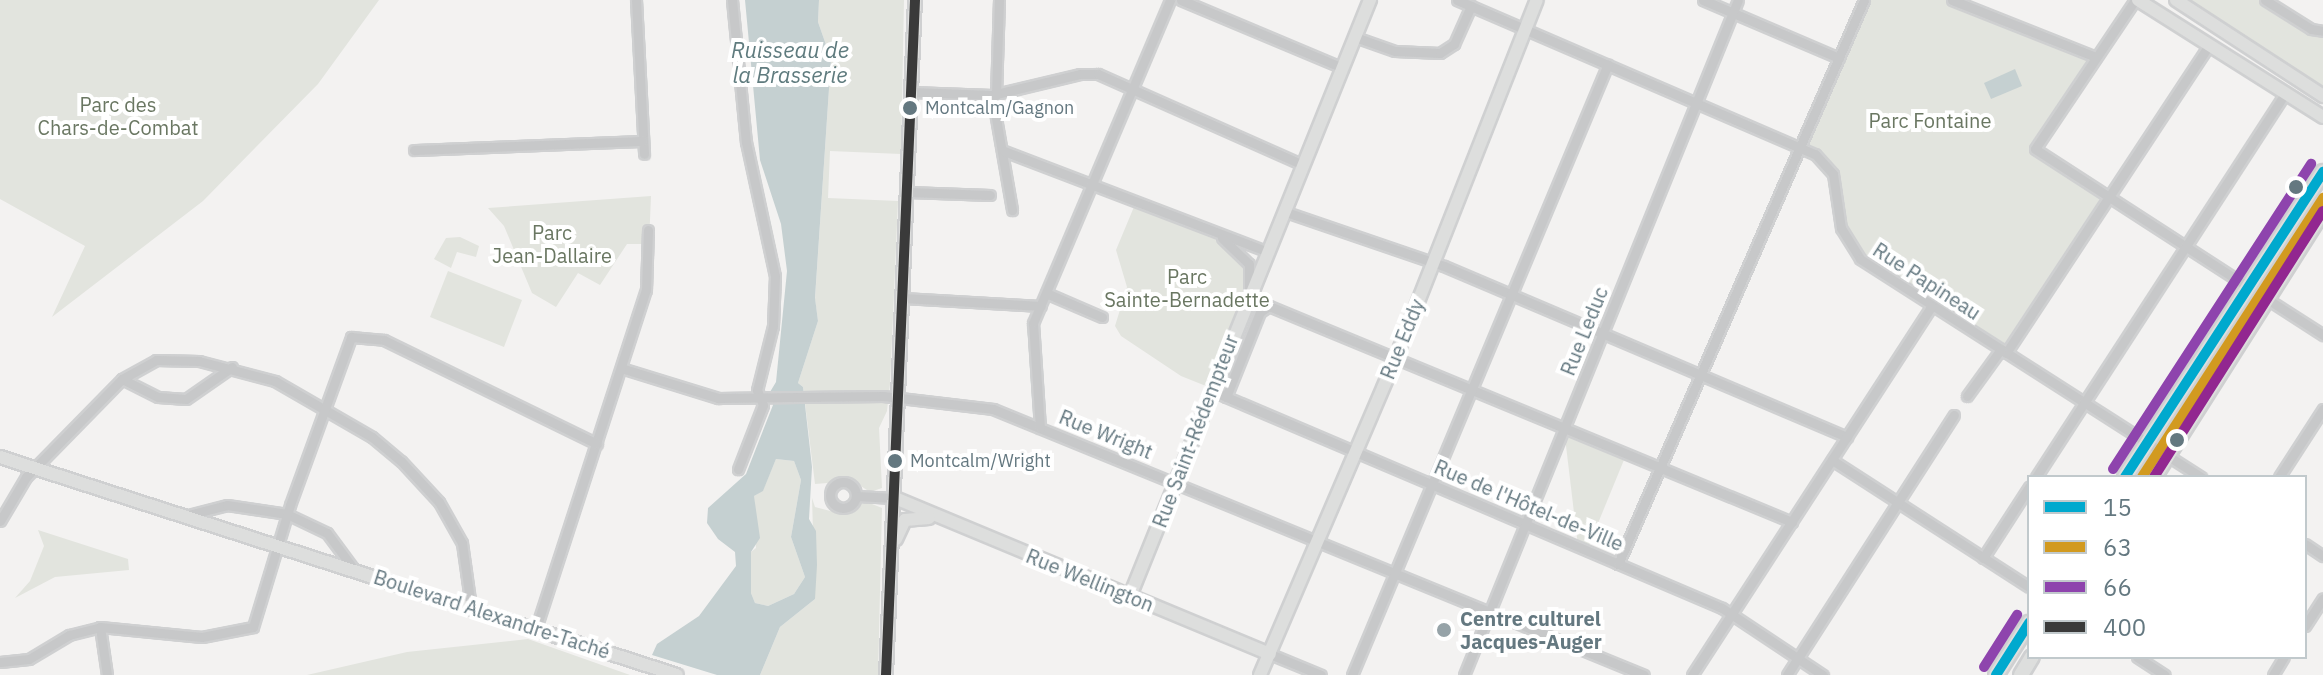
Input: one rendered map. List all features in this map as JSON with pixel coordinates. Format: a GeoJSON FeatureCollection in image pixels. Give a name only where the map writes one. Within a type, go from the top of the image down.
{"type":"FeatureCollection","features":[{"type":"Feature","properties":{"kind":"main road"},"geometry":{"type":"LineString","coordinates":[[888,671],[915,0]]}},
{"type":"Feature","properties":{"kind":"main road","name":"Rue Saint-Rédempteur"},"geometry":{"type":"LineString","coordinates":[[1130,596],[1249,293],[1370,0]]}},
{"type":"Feature","properties":{"kind":"main road","name":"Rue Eddy"},"geometry":{"type":"LineString","coordinates":[[1260,675],[1396,358],[1537,0]]}},
{"type":"Feature","properties":{"kind":"main road"},"geometry":{"type":"LineString","coordinates":[[2136,0],[2323,117]]}},
{"type":"Feature","properties":{"kind":"main road"},"geometry":{"type":"LineString","coordinates":[[2176,0],[2323,96]]}},
{"type":"Feature","properties":{"kind":"main road"},"geometry":{"type":"LineString","coordinates":[[2126,475],[2323,172]]}},
{"type":"Feature","properties":{"kind":"main road"},"geometry":{"type":"LineString","coordinates":[[2155,475],[2323,211]]}},
{"type":"Feature","properties":{"kind":"main road","name":"Boulevard Alexandre-Taché"},"geometry":{"type":"LineString","coordinates":[[0,457],[279,544],[677,675]]}},
{"type":"Feature","properties":{"kind":"main road","name":"Rue Wellington"},"geometry":{"type":"LineString","coordinates":[[895,498],[1270,654]]}},
{"type":"Feature","properties":{"kind":"main road"},"geometry":{"type":"LineString","coordinates":[[893,545],[905,520],[941,519]]}},
{"type":"Feature","properties":{"kind":"main road"},"geometry":{"type":"LineString","coordinates":[[1996,675],[2027,626]]}},
{"type":"Feature","properties":{"kind":"street"},"geometry":{"type":"LineString","coordinates":[[636,0],[644,154]]}},
{"type":"Feature","properties":{"kind":"street"},"geometry":{"type":"LineString","coordinates":[[732,0],[746,142],[775,276],[773,326],[757,390],[765,399],[738,469]]}},
{"type":"Feature","properties":{"kind":"street"},"geometry":{"type":"LineString","coordinates":[[999,0],[994,95],[1012,210]]}},
{"type":"Feature","properties":{"kind":"street"},"geometry":{"type":"LineString","coordinates":[[1040,428],[1032,328],[1170,0]]}},
{"type":"Feature","properties":{"kind":"street"},"geometry":{"type":"LineString","coordinates":[[1181,0],[1343,68]]}},
{"type":"Feature","properties":{"kind":"street","name":"Rue Papineau"},"geometry":{"type":"LineString","coordinates":[[1457,0],[1799,147],[1822,160],[1833,174],[1841,228],[1853,253],[2198,475]]}},
{"type":"Feature","properties":{"kind":"street"},"geometry":{"type":"LineString","coordinates":[[1703,0],[1839,58]]}},
{"type":"Feature","properties":{"kind":"street","name":"Rue Leduc"},"geometry":{"type":"LineString","coordinates":[[1464,675],[1738,0]]}},
{"type":"Feature","properties":{"kind":"street"},"geometry":{"type":"LineString","coordinates":[[1618,564],[1864,0]]}},
{"type":"Feature","properties":{"kind":"street"},"geometry":{"type":"LineString","coordinates":[[1952,0],[1965,2],[2096,57]]}},
{"type":"Feature","properties":{"kind":"street"},"geometry":{"type":"LineString","coordinates":[[2136,0],[2035,149],[2248,287]]}},
{"type":"Feature","properties":{"kind":"street"},"geometry":{"type":"LineString","coordinates":[[2265,0],[2319,32]]}},
{"type":"Feature","properties":{"kind":"street"},"geometry":{"type":"LineString","coordinates":[[1355,37],[1395,51],[1440,53],[1454,44],[1471,6]]}},
{"type":"Feature","properties":{"kind":"street"},"geometry":{"type":"LineString","coordinates":[[1967,396],[2003,351],[2209,45]]}},
{"type":"Feature","properties":{"kind":"street"},"geometry":{"type":"LineString","coordinates":[[1352,675],[1474,391],[1608,64]]}},
{"type":"Feature","properties":{"kind":"street"},"geometry":{"type":"LineString","coordinates":[[912,92],[994,95],[1080,74],[1098,74],[1303,165]]}},
{"type":"Feature","properties":{"kind":"street"},"geometry":{"type":"LineString","coordinates":[[2037,475],[2285,93]]}},
{"type":"Feature","properties":{"kind":"street"},"geometry":{"type":"LineString","coordinates":[[414,150],[643,141]]}},
{"type":"Feature","properties":{"kind":"street"},"geometry":{"type":"LineString","coordinates":[[1004,151],[1266,251]]}},
{"type":"Feature","properties":{"kind":"street"},"geometry":{"type":"LineString","coordinates":[[908,192],[990,195]]}},
{"type":"Feature","properties":{"kind":"street"},"geometry":{"type":"LineString","coordinates":[[1283,211],[1433,262],[1513,294],[1847,437]]}},
{"type":"Feature","properties":{"kind":"street"},"geometry":{"type":"LineString","coordinates":[[536,628],[649,278],[648,230]]}},
{"type":"Feature","properties":{"kind":"street"},"geometry":{"type":"LineString","coordinates":[[1213,231],[1249,264],[1249,293]]}},
{"type":"Feature","properties":{"kind":"street"},"geometry":{"type":"LineString","coordinates":[[1046,293],[1102,317]]}},
{"type":"Feature","properties":{"kind":"street"},"geometry":{"type":"LineString","coordinates":[[903,298],[1041,306]]}},
{"type":"Feature","properties":{"kind":"street"},"geometry":{"type":"LineString","coordinates":[[2267,299],[2323,335]]}},
{"type":"Feature","properties":{"kind":"street"},"geometry":{"type":"LineString","coordinates":[[1226,397],[1265,306],[1792,522]]}},
{"type":"Feature","properties":{"kind":"street"},"geometry":{"type":"LineString","coordinates":[[1692,675],[1932,306]]}},
{"type":"Feature","properties":{"kind":"street"},"geometry":{"type":"LineString","coordinates":[[0,662],[29,659],[69,635],[100,627],[202,637],[249,629],[260,611],[287,514],[351,337],[384,340],[597,444]]}},
{"type":"Feature","properties":{"kind":"street"},"geometry":{"type":"LineString","coordinates":[[0,521],[34,468],[122,379],[156,360],[232,367],[275,381],[324,406],[372,437],[439,502],[468,562],[471,607]]}},
{"type":"Feature","properties":{"kind":"street"},"geometry":{"type":"LineString","coordinates":[[122,379],[158,397],[186,399],[232,367]]}},
{"type":"Feature","properties":{"kind":"street","name":"Rue Wright"},"geometry":{"type":"LineString","coordinates":[[621,368],[718,398],[809,400],[898,397],[993,409],[1644,675]]}},
{"type":"Feature","properties":{"kind":"street","name":"Rue de l'Hôtel-de-Ville"},"geometry":{"type":"LineString","coordinates":[[1210,390],[1432,483],[1731,615],[1823,675]]}},
{"type":"Feature","properties":{"kind":"street"},"geometry":{"type":"LineString","coordinates":[[2280,475],[2323,409]]}},
{"type":"Feature","properties":{"kind":"street"},"geometry":{"type":"LineString","coordinates":[[1787,675],[1954,415]]}},
{"type":"Feature","properties":{"kind":"street"},"geometry":{"type":"LineString","coordinates":[[1832,460],[2027,586]]}},
{"type":"Feature","properties":{"kind":"street"},"geometry":{"type":"LineString","coordinates":[[1983,558],[2027,490]]}},
{"type":"Feature","properties":{"kind":"street","name":"Rue Wellington"},"geometry":{"type":"LineString","coordinates":[[856,496],[895,498]]}},
{"type":"Feature","properties":{"kind":"street","name":"Boulevard Alexandre-Taché"},"geometry":{"type":"LineString","coordinates":[[188,515],[227,505],[287,514],[327,533],[353,568]]}},
{"type":"Feature","properties":{"kind":"street"},"geometry":{"type":"LineString","coordinates":[[2307,623],[2323,598]]}},
{"type":"Feature","properties":{"kind":"street"},"geometry":{"type":"LineString","coordinates":[[100,627],[107,675]]}},
{"type":"Feature","properties":{"kind":"street","name":"Rue Wellington"},"geometry":{"type":"LineString","coordinates":[[1270,654],[1321,675]]}},
{"type":"Feature","properties":{"kind":"street"},"geometry":{"type":"LineString","coordinates":[[2140,659],[2165,675]]}},
{"type":"Feature","properties":{"kind":"street"},"geometry":{"type":"LineString","coordinates":[[2155,669],[2161,659]]}},
{"type":"Feature","properties":{"kind":"green space","name":"Parc des Chars-de-Combat"},"geometry":{"type":"Polygon","coordinates":[[[0,0],[379,0],[318,84],[203,201],[52,317],[85,246],[0,199],[0,0]]]}},
{"type":"Feature","properties":{"kind":"green space"},"geometry":{"type":"Polygon","coordinates":[[[819,0],[904,0],[901,154],[830,151],[828,198],[898,201],[890,384],[887,411],[879,428],[882,488],[870,492],[853,481],[815,484],[803,387],[798,383],[818,321],[815,299],[831,59],[818,22],[819,0]]]}},
{"type":"Feature","properties":{"kind":"green space","name":"Parc Fontaine"},"geometry":{"type":"Polygon","coordinates":[[[1864,0],[1952,0],[2096,57],[2036,145],[2108,198],[2006,353],[1848,246],[1833,174],[1799,147],[1864,0]]]}},
{"type":"Feature","properties":{"kind":"green space"},"geometry":{"type":"Polygon","coordinates":[[[2184,0],[2275,0],[2318,25],[2323,29],[2323,89],[2184,0]]]}},
{"type":"Feature","properties":{"kind":"green space","name":"Parc Jean-Dallaire"},"geometry":{"type":"Polygon","coordinates":[[[651,196],[649,244],[627,244],[600,285],[578,273],[556,307],[532,293],[504,226],[488,208],[651,196]]]}},
{"type":"Feature","properties":{"kind":"green space","name":"Parc Sainte-Bernadette"},"geometry":{"type":"Polygon","coordinates":[[[1136,202],[1213,231],[1240,254],[1251,279],[1211,388],[1181,376],[1121,336],[1115,326],[1127,287],[1116,250],[1136,202]]]}},
{"type":"Feature","properties":{"kind":"green space"},"geometry":{"type":"Polygon","coordinates":[[[460,237],[479,246],[476,257],[457,252],[451,268],[434,259],[446,238],[460,237]]]}},
{"type":"Feature","properties":{"kind":"green space"},"geometry":{"type":"Polygon","coordinates":[[[448,271],[522,300],[504,347],[430,317],[448,271]]]}},
{"type":"Feature","properties":{"kind":"green space"},"geometry":{"type":"Polygon","coordinates":[[[1564,429],[1626,455],[1587,550],[1578,546],[1564,429]]]}},
{"type":"Feature","properties":{"kind":"green space"},"geometry":{"type":"Polygon","coordinates":[[[776,459],[794,461],[801,480],[791,537],[805,577],[794,594],[768,606],[755,603],[751,593],[751,552],[756,548],[754,496],[763,490],[776,459]]]}},
{"type":"Feature","properties":{"kind":"green space"},"geometry":{"type":"Polygon","coordinates":[[[812,498],[815,507],[838,513],[867,502],[882,508],[878,675],[760,675],[780,627],[815,599],[812,498]]]}},
{"type":"Feature","properties":{"kind":"green space"},"geometry":{"type":"Polygon","coordinates":[[[38,530],[128,559],[129,570],[55,577],[15,598],[30,581],[44,546],[38,530]]]}},
{"type":"Feature","properties":{"kind":"green space"},"geometry":{"type":"Polygon","coordinates":[[[528,639],[630,675],[307,675],[407,652],[528,639]]]}},
{"type":"Feature","properties":{"kind":"water","name":"Ruisseau de la Brasserie"},"geometry":{"type":"Polygon","coordinates":[[[745,0],[819,0],[818,22],[831,59],[815,298],[818,321],[798,383],[803,387],[812,467],[809,519],[816,531],[815,599],[780,627],[760,675],[717,675],[652,655],[657,644],[699,616],[736,566],[735,552],[718,539],[707,523],[708,508],[746,474],[773,405],[770,392],[776,382],[787,271],[781,224],[760,160],[745,0]],[[776,459],[763,491],[754,496],[760,538],[751,552],[751,593],[755,603],[768,606],[794,594],[805,577],[791,537],[801,480],[794,461],[776,459]]]}},
{"type":"Feature","properties":{"kind":"water"},"geometry":{"type":"Polygon","coordinates":[[[2015,69],[2022,86],[1991,99],[1984,83],[2015,69]]]}},
{"type":"Feature","properties":{"kind":"transit line","name":"400"},"geometry":{"type":"LineString","coordinates":[[886,675],[915,0]]}},
{"type":"Feature","properties":{"kind":"transit line","name":"66"},"geometry":{"type":"LineString","coordinates":[[2113,469],[2311,164]]}},
{"type":"Feature","properties":{"kind":"transit line","name":"15"},"geometry":{"type":"LineString","coordinates":[[2126,475],[2323,172]]}},
{"type":"Feature","properties":{"kind":"transit line","name":"63"},"geometry":{"type":"LineString","coordinates":[[2143,475],[2323,198]]}},
{"type":"Feature","properties":{"kind":"transit line"},"geometry":{"type":"LineString","coordinates":[[2155,475],[2323,211]]}},
{"type":"Feature","properties":{"kind":"transit line","name":"66"},"geometry":{"type":"LineString","coordinates":[[1984,667],[2017,615]]}},
{"type":"Feature","properties":{"kind":"transit line","name":"15"},"geometry":{"type":"LineString","coordinates":[[1996,675],[2027,626]]}},
{"type":"Feature","properties":{"kind":"place","name":"Montcalm/Gagnon"},"geometry":{"type":"Point","coordinates":[910,108]}},
{"type":"Feature","properties":{"kind":"place","name":"Montcalm/Wright"},"geometry":{"type":"Point","coordinates":[895,461]}},
{"type":"Feature","properties":{"kind":"place","name":"Centre culturel Jacques-Auger"},"geometry":{"type":"Point","coordinates":[1444,630]}}]}
